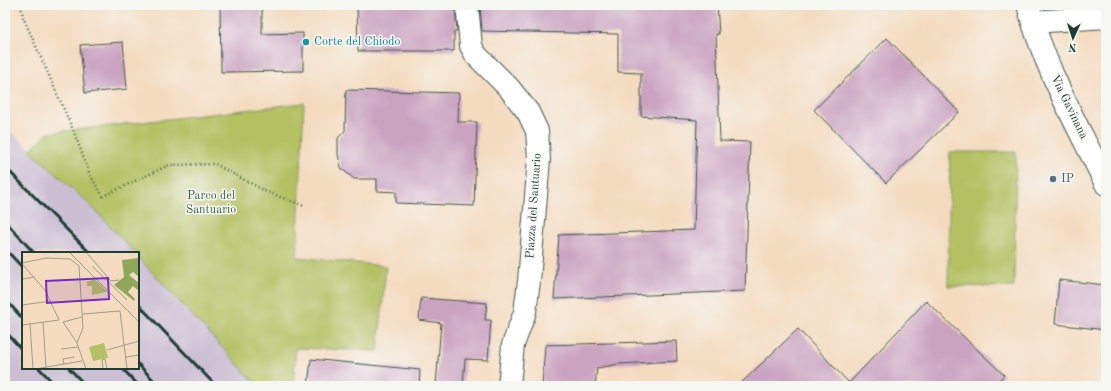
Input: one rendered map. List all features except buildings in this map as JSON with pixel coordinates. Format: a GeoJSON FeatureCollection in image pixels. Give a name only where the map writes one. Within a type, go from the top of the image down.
{"type":"FeatureCollection","features":[{"type":"Feature","properties":{"kind":"street","name":"Piazza del Santuario"},"geometry":{"type":"LineString","coordinates":[[467,5],[469,35],[476,55],[509,88],[528,112],[537,131],[539,158],[525,312],[513,345],[509,386]]}},
{"type":"Feature","properties":{"kind":"street"},"geometry":{"type":"LineString","coordinates":[[1030,14],[1106,16]]}},
{"type":"Feature","properties":{"kind":"street","name":"Via Gavinana"},"geometry":{"type":"LineString","coordinates":[[1030,14],[1053,74],[1106,184]]}},
{"type":"Feature","properties":{"kind":"path"},"geometry":{"type":"LineString","coordinates":[[20,5],[23,17],[74,132],[90,175],[103,196],[169,165],[215,164],[265,191],[304,206]]}},
{"type":"Feature","properties":{"kind":"shaded area"},"geometry":{"type":"Polygon","coordinates":[[[5,126],[94,209],[134,252],[22,252],[22,369],[139,369],[139,258],[258,386],[5,386],[5,126]]]}},
{"type":"Feature","properties":{"kind":"green space","name":"Parco del Santuario"},"geometry":{"type":"Polygon","coordinates":[[[304,103],[297,257],[386,266],[378,351],[296,348],[293,386],[258,386],[139,258],[139,252],[134,252],[94,209],[30,150],[48,133],[304,103]]]}},
{"type":"Feature","properties":{"kind":"green space"},"geometry":{"type":"Polygon","coordinates":[[[950,152],[1016,152],[1014,287],[948,286],[950,152]]]}},
{"type":"Feature","properties":{"kind":"railway"},"geometry":{"type":"LineString","coordinates":[[5,167],[89,252]]}},
{"type":"Feature","properties":{"kind":"railway"},"geometry":{"type":"LineString","coordinates":[[5,221],[33,252]]}},
{"type":"Feature","properties":{"kind":"railway"},"geometry":{"type":"LineString","coordinates":[[5,249],[22,267]]}},
{"type":"Feature","properties":{"kind":"railway"},"geometry":{"type":"LineString","coordinates":[[5,299],[22,318]]}},
{"type":"Feature","properties":{"kind":"railway"},"geometry":{"type":"LineString","coordinates":[[139,305],[216,386]]}},
{"type":"Feature","properties":{"kind":"railway"},"geometry":{"type":"LineString","coordinates":[[5,331],[22,350]]}},
{"type":"Feature","properties":{"kind":"railway"},"geometry":{"type":"LineString","coordinates":[[139,365],[159,386]]}},
{"type":"Feature","properties":{"kind":"railway"},"geometry":{"type":"LineString","coordinates":[[40,369],[56,386]]}},
{"type":"Feature","properties":{"kind":"railway"},"geometry":{"type":"LineString","coordinates":[[70,369],[86,386]]}},
{"type":"Feature","properties":{"kind":"railway"},"geometry":{"type":"LineString","coordinates":[[123,369],[139,386]]}},
{"type":"Feature","properties":{"kind":"place","name":"Corte del Chiodo"},"geometry":{"type":"Point","coordinates":[306,42]}},
{"type":"Feature","properties":{"kind":"place","name":"IP"},"geometry":{"type":"Point","coordinates":[1053,179]}}]}
